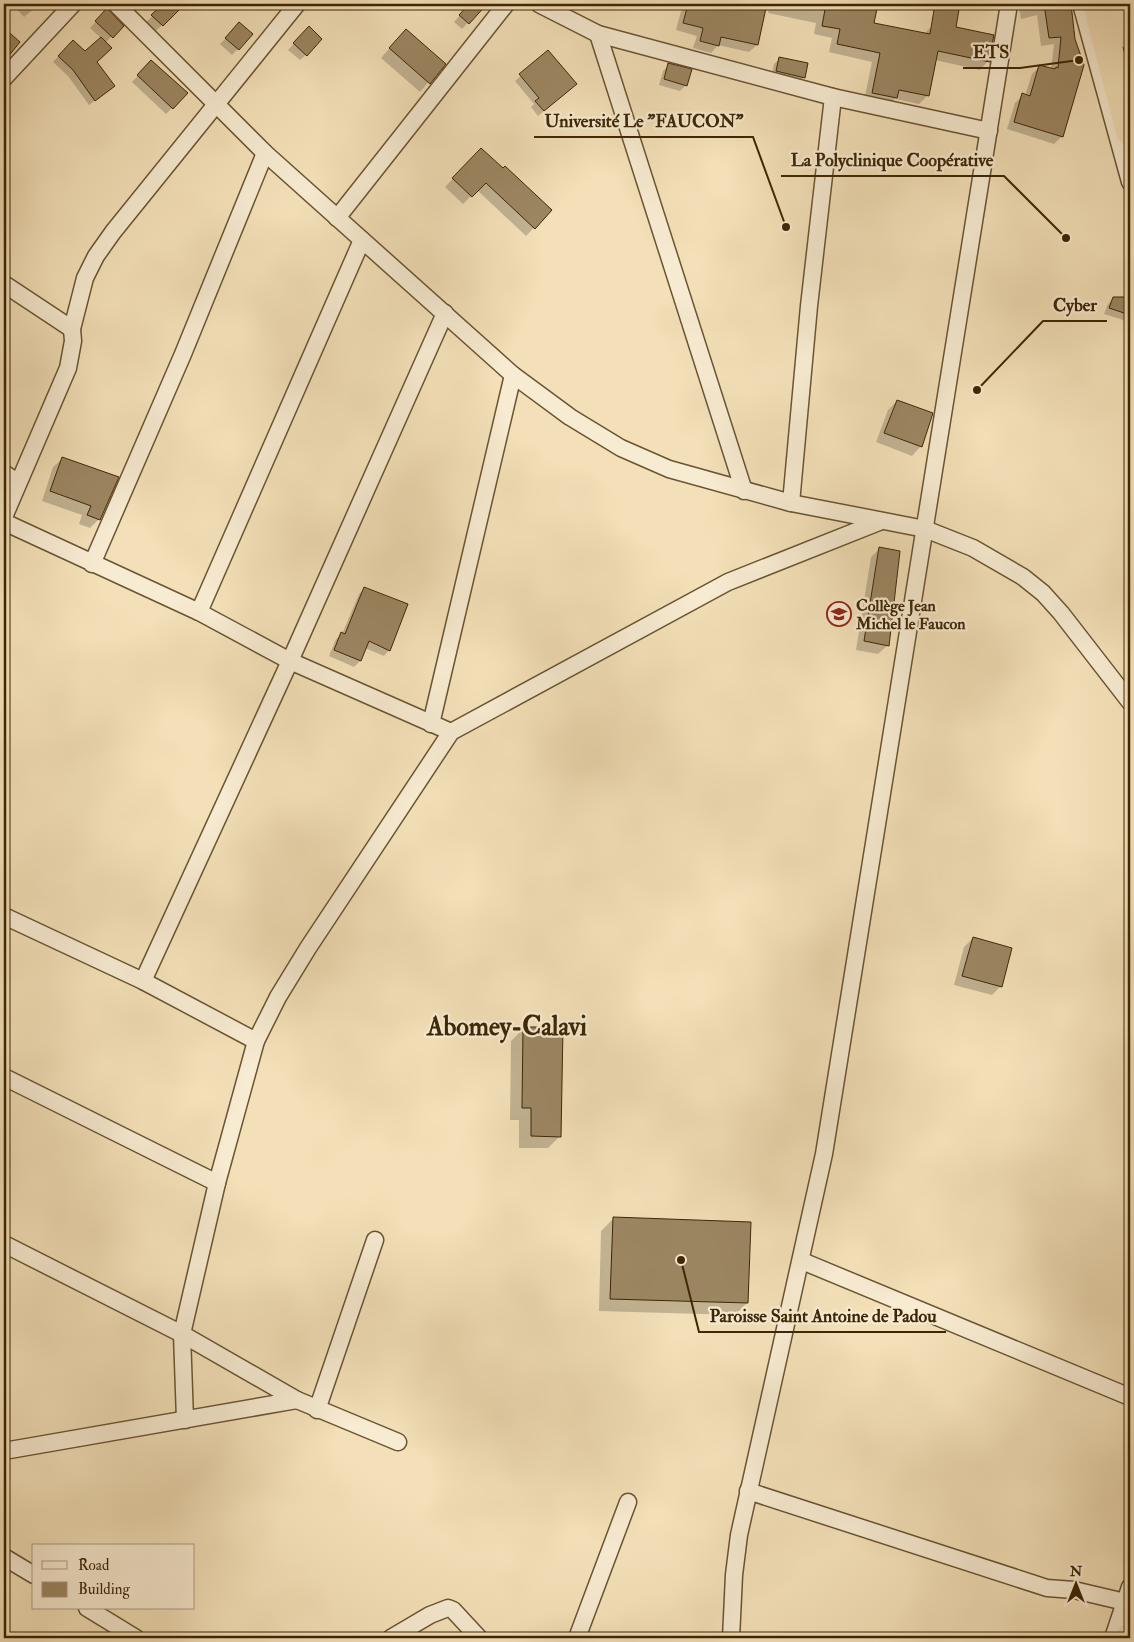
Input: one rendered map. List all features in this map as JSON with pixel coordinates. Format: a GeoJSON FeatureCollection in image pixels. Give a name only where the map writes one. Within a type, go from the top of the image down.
{"type":"FeatureCollection","features":[{"type":"Feature","properties":{"kind":"highway"},"geometry":{"type":"LineString","coordinates":[[1097,4],[1130,132]]}},
{"type":"Feature","properties":{"kind":"highway"},"geometry":{"type":"LineString","coordinates":[[1122,4],[1130,35]]}},
{"type":"Feature","properties":{"kind":"street"},"geometry":{"type":"LineString","coordinates":[[4,78],[73,4]]}},
{"type":"Feature","properties":{"kind":"street"},"geometry":{"type":"LineString","coordinates":[[116,4],[265,153],[513,375],[570,417],[621,448],[669,469],[792,503],[879,522],[926,529],[953,539],[996,560],[1042,593],[1061,614],[1130,702]]}},
{"type":"Feature","properties":{"kind":"street"},"geometry":{"type":"LineString","coordinates":[[4,517],[11,478],[68,368],[73,341],[72,329],[85,278],[96,256],[113,232],[297,4]]}},
{"type":"Feature","properties":{"kind":"street"},"geometry":{"type":"LineString","coordinates":[[337,218],[506,4]]}},
{"type":"Feature","properties":{"kind":"street"},"geometry":{"type":"LineString","coordinates":[[539,4],[598,34],[833,97],[989,131]]}},
{"type":"Feature","properties":{"kind":"street"},"geometry":{"type":"LineString","coordinates":[[731,1638],[734,1574],[748,1491],[802,1261],[824,1154],[1009,4]]}},
{"type":"Feature","properties":{"kind":"street"},"geometry":{"type":"LineString","coordinates":[[1081,4],[1130,182]]}},
{"type":"Feature","properties":{"kind":"street"},"geometry":{"type":"LineString","coordinates":[[598,34],[744,491]]}},
{"type":"Feature","properties":{"kind":"street"},"geometry":{"type":"LineString","coordinates":[[792,503],[809,306],[833,97]]}},
{"type":"Feature","properties":{"kind":"street"},"geometry":{"type":"LineString","coordinates":[[92,564],[183,354],[265,153]]}},
{"type":"Feature","properties":{"kind":"street"},"geometry":{"type":"LineString","coordinates":[[199,612],[362,240]]}},
{"type":"Feature","properties":{"kind":"street"},"geometry":{"type":"LineString","coordinates":[[4,284],[72,329]]}},
{"type":"Feature","properties":{"kind":"street"},"geometry":{"type":"LineString","coordinates":[[143,981],[290,660],[444,313]]}},
{"type":"Feature","properties":{"kind":"street"},"geometry":{"type":"LineString","coordinates":[[431,724],[513,375]]}},
{"type":"Feature","properties":{"kind":"street"},"geometry":{"type":"LineString","coordinates":[[4,522],[199,612],[290,660],[451,732]]}},
{"type":"Feature","properties":{"kind":"street"},"geometry":{"type":"LineString","coordinates":[[185,1420],[182,1334],[217,1183],[256,1040],[278,996],[308,948],[451,732],[728,582],[879,522]]}},
{"type":"Feature","properties":{"kind":"street"},"geometry":{"type":"LineString","coordinates":[[4,916],[143,981],[256,1040]]}},
{"type":"Feature","properties":{"kind":"street"},"geometry":{"type":"LineString","coordinates":[[4,1077],[217,1183]]}},
{"type":"Feature","properties":{"kind":"street"},"geometry":{"type":"LineString","coordinates":[[317,1410],[375,1240]]}},
{"type":"Feature","properties":{"kind":"street"},"geometry":{"type":"LineString","coordinates":[[4,1244],[182,1334],[297,1400],[317,1410],[398,1442]]}},
{"type":"Feature","properties":{"kind":"street"},"geometry":{"type":"LineString","coordinates":[[802,1261],[1130,1397]]}},
{"type":"Feature","properties":{"kind":"street"},"geometry":{"type":"LineString","coordinates":[[4,1452],[297,1400]]}},
{"type":"Feature","properties":{"kind":"street"},"geometry":{"type":"LineString","coordinates":[[748,1491],[1038,1585],[1054,1589],[1074,1590],[1125,1602]]}},
{"type":"Feature","properties":{"kind":"street"},"geometry":{"type":"LineString","coordinates":[[577,1638],[628,1502]]}},
{"type":"Feature","properties":{"kind":"street"},"geometry":{"type":"LineString","coordinates":[[4,1557],[32,1574]]}},
{"type":"Feature","properties":{"kind":"street"},"geometry":{"type":"LineString","coordinates":[[1114,1638],[1130,1587]]}},
{"type":"Feature","properties":{"kind":"street"},"geometry":{"type":"LineString","coordinates":[[391,1638],[430,1615],[448,1608],[454,1610],[479,1638]]}},
{"type":"Feature","properties":{"kind":"street"},"geometry":{"type":"LineString","coordinates":[[90,1610],[136,1638]]}},
{"type":"Feature","properties":{"kind":"building"},"geometry":{"type":"Polygon","coordinates":[[[163,4],[185,4],[163,26],[151,15],[163,4]]]}},
{"type":"Feature","properties":{"kind":"building"},"geometry":{"type":"Polygon","coordinates":[[[469,4],[487,4],[469,24],[459,15],[469,4]]]}},
{"type":"Feature","properties":{"kind":"building"},"geometry":{"type":"Polygon","coordinates":[[[688,4],[747,4],[766,8],[758,45],[721,37],[719,46],[700,41],[703,28],[683,23],[688,4]]]}},
{"type":"Feature","properties":{"kind":"building"},"geometry":{"type":"Polygon","coordinates":[[[826,4],[878,4],[874,23],[930,34],[935,4],[960,4],[956,27],[994,35],[992,45],[981,47],[991,50],[990,62],[938,51],[929,96],[899,90],[897,98],[872,93],[880,53],[837,44],[840,29],[822,26],[826,4]]]}},
{"type":"Feature","properties":{"kind":"building"},"geometry":{"type":"Polygon","coordinates":[[[1044,4],[1062,4],[1064,8],[1064,4],[1071,4],[1075,39],[1084,65],[1063,137],[1014,122],[1022,93],[1030,96],[1039,65],[1058,68],[1061,37],[1049,38],[1044,4]]]}},
{"type":"Feature","properties":{"kind":"building"},"geometry":{"type":"Polygon","coordinates":[[[107,8],[124,26],[113,38],[95,21],[107,8]]]}},
{"type":"Feature","properties":{"kind":"building"},"geometry":{"type":"Polygon","coordinates":[[[239,22],[253,34],[239,50],[225,38],[239,22]]]}},
{"type":"Feature","properties":{"kind":"building"},"geometry":{"type":"Polygon","coordinates":[[[309,26],[322,39],[307,56],[293,43],[309,26]]]}},
{"type":"Feature","properties":{"kind":"building"},"geometry":{"type":"Polygon","coordinates":[[[4,28],[20,42],[4,62],[4,28]]]}},
{"type":"Feature","properties":{"kind":"building"},"geometry":{"type":"Polygon","coordinates":[[[406,29],[446,64],[430,84],[389,48],[406,29]]]}},
{"type":"Feature","properties":{"kind":"building"},"geometry":{"type":"Polygon","coordinates":[[[101,37],[112,48],[97,62],[115,86],[95,101],[73,70],[58,56],[73,40],[85,51],[101,37]]]}},
{"type":"Feature","properties":{"kind":"building"},"geometry":{"type":"Polygon","coordinates":[[[548,50],[577,84],[544,111],[535,101],[539,98],[519,74],[548,50]]]}},
{"type":"Feature","properties":{"kind":"building"},"geometry":{"type":"Polygon","coordinates":[[[779,57],[808,63],[805,78],[776,71],[779,57]]]}},
{"type":"Feature","properties":{"kind":"building"},"geometry":{"type":"Polygon","coordinates":[[[151,60],[188,93],[173,109],[137,75],[151,60]]]}},
{"type":"Feature","properties":{"kind":"building"},"geometry":{"type":"Polygon","coordinates":[[[668,63],[692,69],[687,86],[664,79],[668,63]]]}},
{"type":"Feature","properties":{"kind":"building"},"geometry":{"type":"Polygon","coordinates":[[[481,148],[503,168],[505,166],[552,210],[535,229],[486,183],[472,197],[452,178],[481,148]]]}},
{"type":"Feature","properties":{"kind":"building"},"geometry":{"type":"Polygon","coordinates":[[[1113,297],[1130,297],[1130,315],[1109,308],[1113,297]]]}},
{"type":"Feature","properties":{"kind":"building"},"geometry":{"type":"Polygon","coordinates":[[[897,400],[933,413],[922,447],[884,433],[897,400]]]}},
{"type":"Feature","properties":{"kind":"building"},"geometry":{"type":"Polygon","coordinates":[[[62,457],[119,477],[100,520],[87,515],[91,506],[50,491],[62,457]]]}},
{"type":"Feature","properties":{"kind":"building"},"geometry":{"type":"Polygon","coordinates":[[[879,547],[900,551],[889,646],[864,641],[879,547]]]}},
{"type":"Feature","properties":{"kind":"building"},"geometry":{"type":"Polygon","coordinates":[[[364,587],[408,604],[390,651],[369,641],[361,661],[334,650],[341,632],[345,634],[364,587]]]}},
{"type":"Feature","properties":{"kind":"building"},"geometry":{"type":"Polygon","coordinates":[[[973,937],[1012,948],[1002,987],[962,976],[973,937]]]}},
{"type":"Feature","properties":{"kind":"building"},"geometry":{"type":"Polygon","coordinates":[[[523,1027],[563,1027],[561,1137],[531,1136],[531,1108],[522,1108],[523,1027]]]}},
{"type":"Feature","properties":{"kind":"building"},"geometry":{"type":"Polygon","coordinates":[[[613,1217],[751,1222],[748,1303],[610,1299],[613,1217]]]}},
{"type":"Feature","properties":{"kind":"place","name":"ETS"},"geometry":{"type":"Point","coordinates":[1079,60]}},
{"type":"Feature","properties":{"kind":"place","name":"Université Le \"FAUCON\""},"geometry":{"type":"Point","coordinates":[786,227]}},
{"type":"Feature","properties":{"kind":"place","name":"La Polyclinique Coopérative"},"geometry":{"type":"Point","coordinates":[1066,238]}},
{"type":"Feature","properties":{"kind":"place","name":"Cyber"},"geometry":{"type":"Point","coordinates":[977,390]}},
{"type":"Feature","properties":{"kind":"place","name":"Collège Jean Michel le Faucon"},"geometry":{"type":"Point","coordinates":[839,614]}},
{"type":"Feature","properties":{"kind":"place","name":"Paroisse Saint Antoine de Padou"},"geometry":{"type":"Point","coordinates":[681,1260]}},
{"type":"Feature","properties":{"kind":"district","name":"Abomey-Calavi"},"geometry":{"type":"Point","coordinates":[507,1026]}}]}
